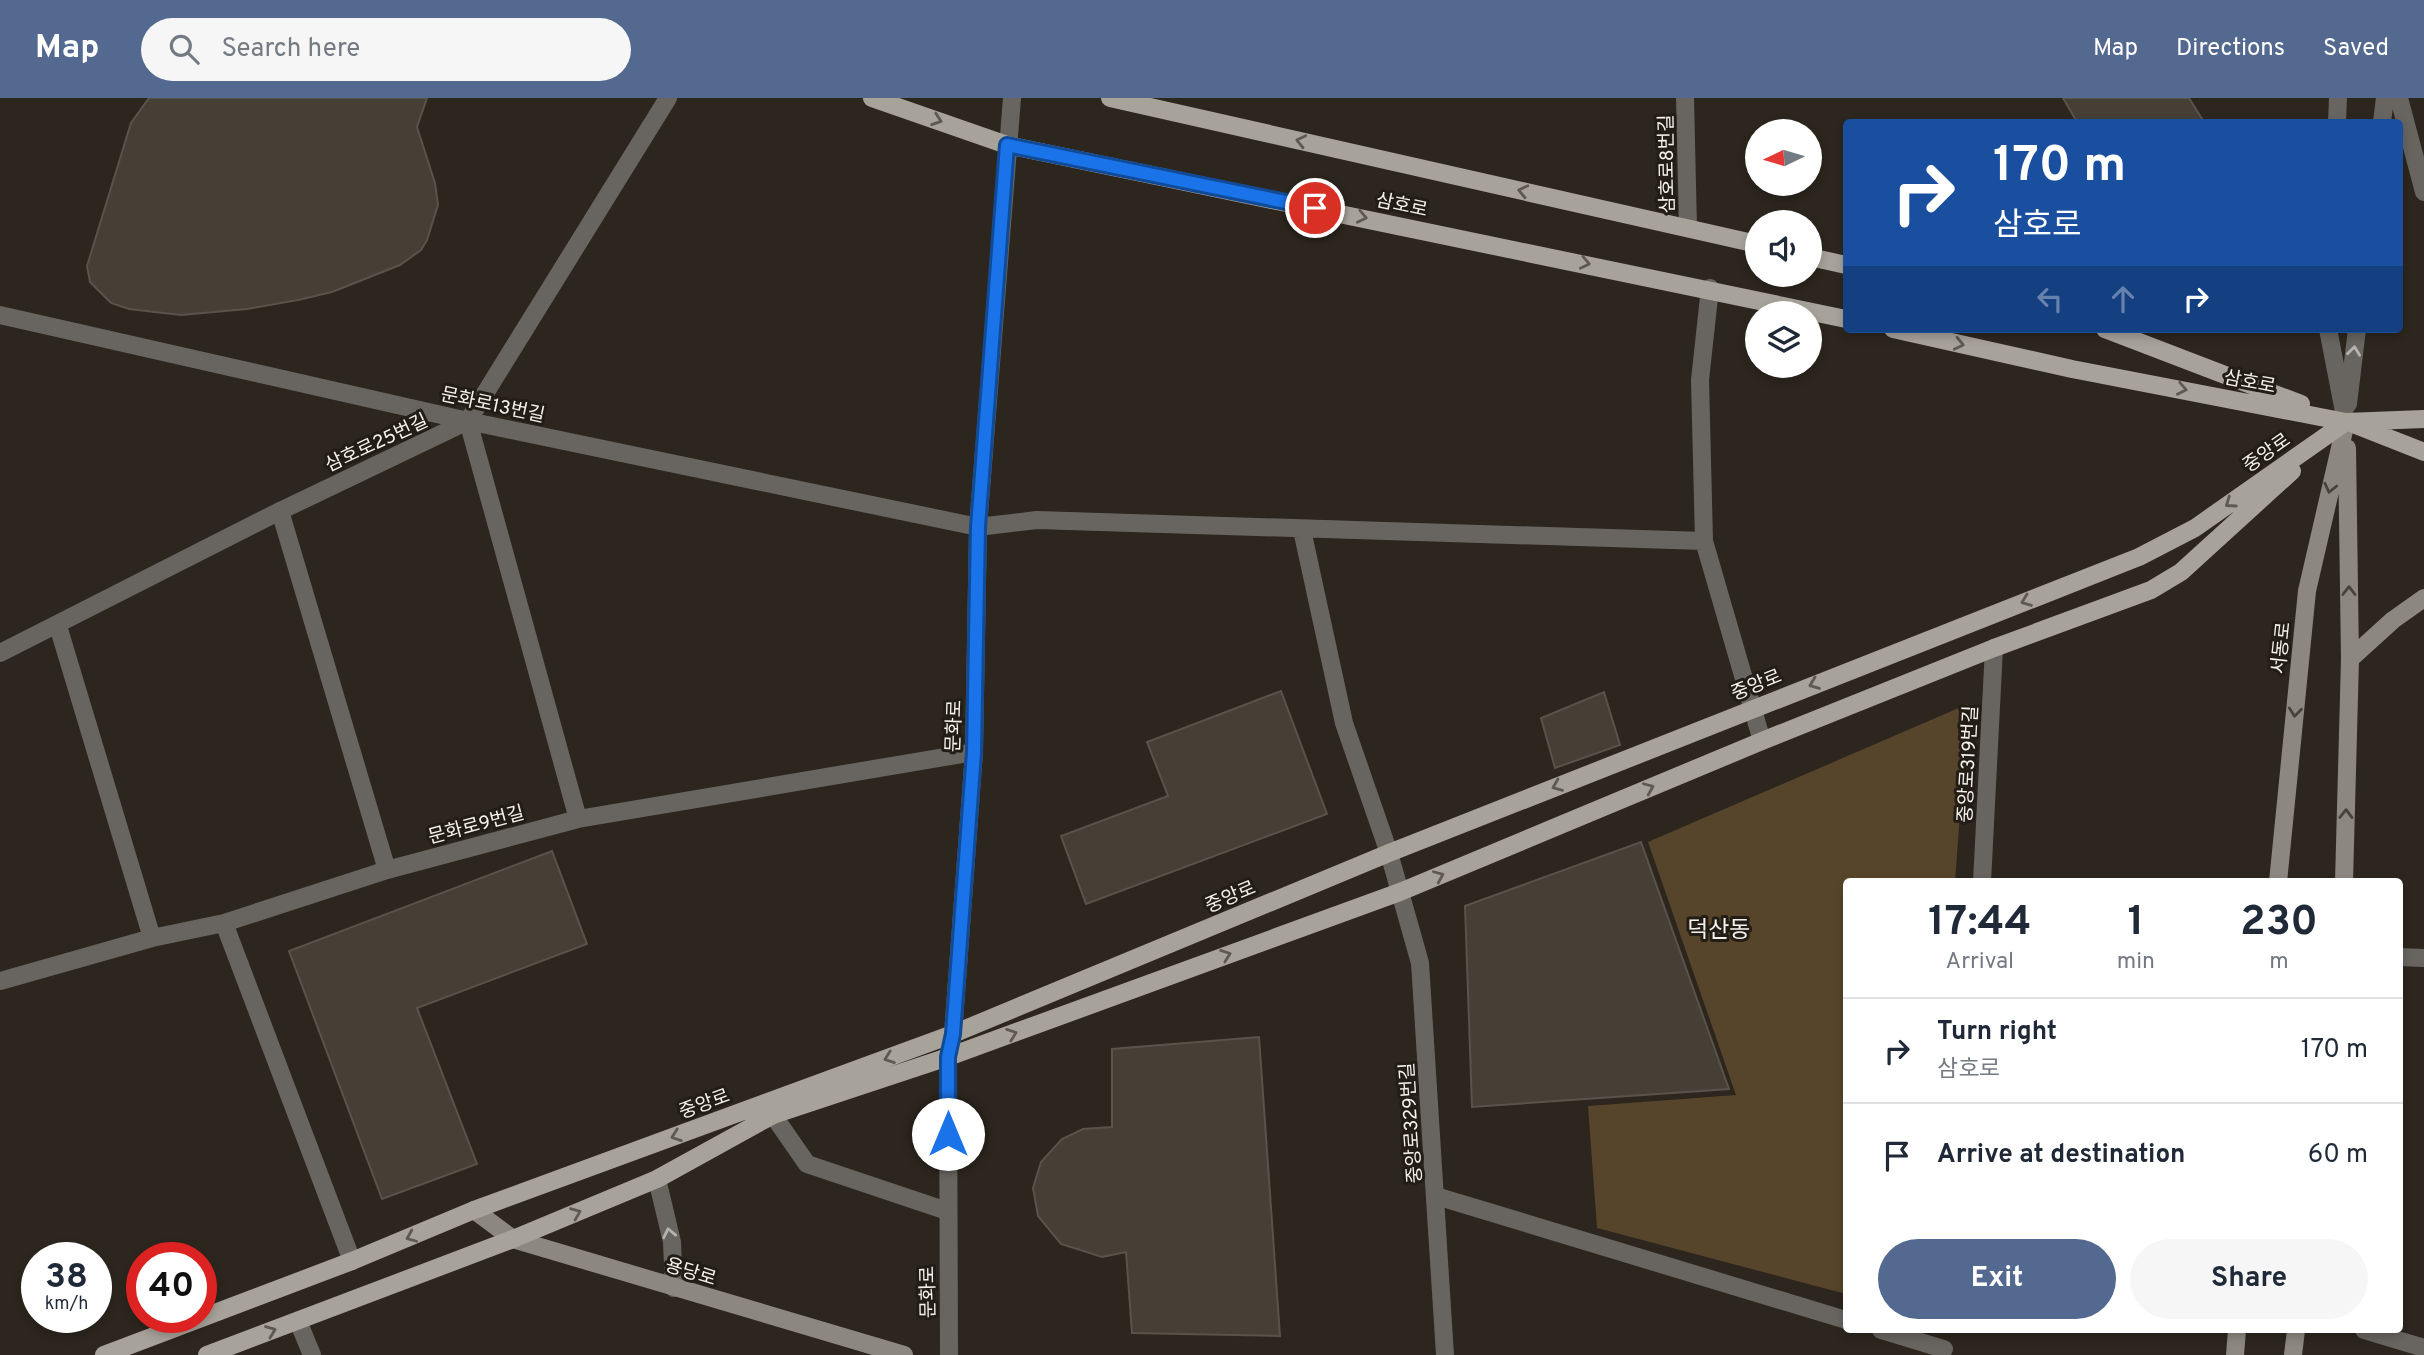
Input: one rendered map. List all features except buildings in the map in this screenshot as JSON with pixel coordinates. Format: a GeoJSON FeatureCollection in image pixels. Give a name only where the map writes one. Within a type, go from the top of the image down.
{"type":"FeatureCollection","features":[{"type":"Feature","properties":{"kind":"main road","name":"삼호로"},"geometry":{"type":"LineString","coordinates":[[872,98],[1007,145],[1710,288],[1843,318]]}},
{"type":"Feature","properties":{"kind":"main road","name":"삼호로"},"geometry":{"type":"LineString","coordinates":[[1110,98],[1745,241]]}},
{"type":"Feature","properties":{"kind":"main road"},"geometry":{"type":"LineString","coordinates":[[1822,260],[1843,264]]}},
{"type":"Feature","properties":{"kind":"main road","name":"삼호로"},"geometry":{"type":"LineString","coordinates":[[1911,333],[2072,369],[2346,422]]}},
{"type":"Feature","properties":{"kind":"main road","name":"삼호로"},"geometry":{"type":"LineString","coordinates":[[2115,333],[2346,422]]}},
{"type":"Feature","properties":{"kind":"main road"},"geometry":{"type":"LineString","coordinates":[[2346,422],[2424,419]]}},
{"type":"Feature","properties":{"kind":"main road"},"geometry":{"type":"LineString","coordinates":[[2346,422],[2424,452]]}},
{"type":"Feature","properties":{"kind":"main road","name":"중앙로"},"geometry":{"type":"LineString","coordinates":[[207,1355],[513,1239],[657,1180],[773,1115],[948,1057],[1400,892],[1762,741],[1994,648],[2151,590],[2181,572],[2346,422]]}},
{"type":"Feature","properties":{"kind":"main road","name":"중앙로"},"geometry":{"type":"LineString","coordinates":[[104,1355],[352,1261],[474,1210],[953,1034],[1389,853],[2139,557],[2195,528],[2346,422]]}},
{"type":"Feature","properties":{"kind":"main road","name":"서동로"},"geometry":{"type":"LineString","coordinates":[[2344,878],[2350,659],[2346,422]]}},
{"type":"Feature","properties":{"kind":"main road","name":"서동로"},"geometry":{"type":"LineString","coordinates":[[2278,878],[2307,591],[2346,422]]}},
{"type":"Feature","properties":{"kind":"main road"},"geometry":{"type":"LineString","coordinates":[[2350,659],[2393,620],[2424,598]]}},
{"type":"Feature","properties":{"kind":"main road","name":"용당로"},"geometry":{"type":"LineString","coordinates":[[474,1210],[513,1239],[904,1355]]}},
{"type":"Feature","properties":{"kind":"main road"},"geometry":{"type":"LineString","coordinates":[[2235,1355],[2237,1333]]}},
{"type":"Feature","properties":{"kind":"main road"},"geometry":{"type":"LineString","coordinates":[[2293,1355],[2296,1333]]}},
{"type":"Feature","properties":{"kind":"street"},"geometry":{"type":"LineString","coordinates":[[578,818],[468,421],[668,98]]}},
{"type":"Feature","properties":{"kind":"street","name":"문화로"},"geometry":{"type":"LineString","coordinates":[[949,1355],[948,1057],[953,1034],[974,752],[978,527],[1012,98]]}},
{"type":"Feature","properties":{"kind":"street","name":"삼호로8번길"},"geometry":{"type":"LineString","coordinates":[[1685,98],[1688,228]]}},
{"type":"Feature","properties":{"kind":"street"},"geometry":{"type":"LineString","coordinates":[[2337,119],[2338,98]]}},
{"type":"Feature","properties":{"kind":"street"},"geometry":{"type":"LineString","coordinates":[[2382,119],[2385,98]]}},
{"type":"Feature","properties":{"kind":"street"},"geometry":{"type":"LineString","coordinates":[[2399,98],[2424,192]]}},
{"type":"Feature","properties":{"kind":"street"},"geometry":{"type":"LineString","coordinates":[[1710,288],[1700,380],[1704,541],[1762,741]]}},
{"type":"Feature","properties":{"kind":"street","name":"문화로13번길"},"geometry":{"type":"LineString","coordinates":[[0,315],[468,421],[978,527],[1037,520],[1704,541]]}},
{"type":"Feature","properties":{"kind":"street","name":"서동로"},"geometry":{"type":"LineString","coordinates":[[2329,333],[2346,422]]}},
{"type":"Feature","properties":{"kind":"street","name":"서동로"},"geometry":{"type":"LineString","coordinates":[[2346,422],[2357,333]]}},
{"type":"Feature","properties":{"kind":"street","name":"삼호로25번길"},"geometry":{"type":"LineString","coordinates":[[0,653],[58,626],[280,511],[468,421]]}},
{"type":"Feature","properties":{"kind":"street"},"geometry":{"type":"LineString","coordinates":[[280,511],[387,870]]}},
{"type":"Feature","properties":{"kind":"street","name":"중앙로329번길"},"geometry":{"type":"LineString","coordinates":[[1302,530],[1344,723],[1389,853],[1420,963],[1445,1355]]}},
{"type":"Feature","properties":{"kind":"street"},"geometry":{"type":"LineString","coordinates":[[58,626],[152,938]]}},
{"type":"Feature","properties":{"kind":"street","name":"중앙로319번길"},"geometry":{"type":"LineString","coordinates":[[1982,878],[1994,648]]}},
{"type":"Feature","properties":{"kind":"street","name":"문화로9번길"},"geometry":{"type":"LineString","coordinates":[[0,981],[152,938],[224,923],[387,870],[578,818],[974,752]]}},
{"type":"Feature","properties":{"kind":"street"},"geometry":{"type":"LineString","coordinates":[[224,923],[352,1261]]}},
{"type":"Feature","properties":{"kind":"street"},"geometry":{"type":"LineString","coordinates":[[2403,957],[2424,958]]}},
{"type":"Feature","properties":{"kind":"street"},"geometry":{"type":"LineString","coordinates":[[773,1115],[807,1164],[947,1212]]}},
{"type":"Feature","properties":{"kind":"street"},"geometry":{"type":"LineString","coordinates":[[657,1180],[672,1242],[674,1288]]}},
{"type":"Feature","properties":{"kind":"street"},"geometry":{"type":"LineString","coordinates":[[1436,1196],[1843,1319]]}},
{"type":"Feature","properties":{"kind":"street"},"geometry":{"type":"LineString","coordinates":[[298,1321],[312,1355]]}},
{"type":"Feature","properties":{"kind":"street"},"geometry":{"type":"LineString","coordinates":[[1889,1333],[1943,1352],[1945,1333]]}},
{"type":"Feature","properties":{"kind":"street"},"geometry":{"type":"LineString","coordinates":[[2374,1333],[2424,1348]]}},
{"type":"Feature","properties":{"kind":"shaded area"},"geometry":{"type":"Polygon","coordinates":[[[1968,704],[1955,878],[1843,878],[1843,1293],[1597,1228],[1588,1106],[1736,1095],[1648,842],[1968,704]]]}},
{"type":"Feature","properties":{"kind":"district","name":"덕산동"},"geometry":{"type":"Point","coordinates":[1719,929]}},
{"type":"Feature","properties":{"kind":"route"},"geometry":{"type":"LineString","coordinates":[[948,1134],[948,1057],[953,1034],[974,752],[978,527],[1007,145],[1315,208]]}}]}
